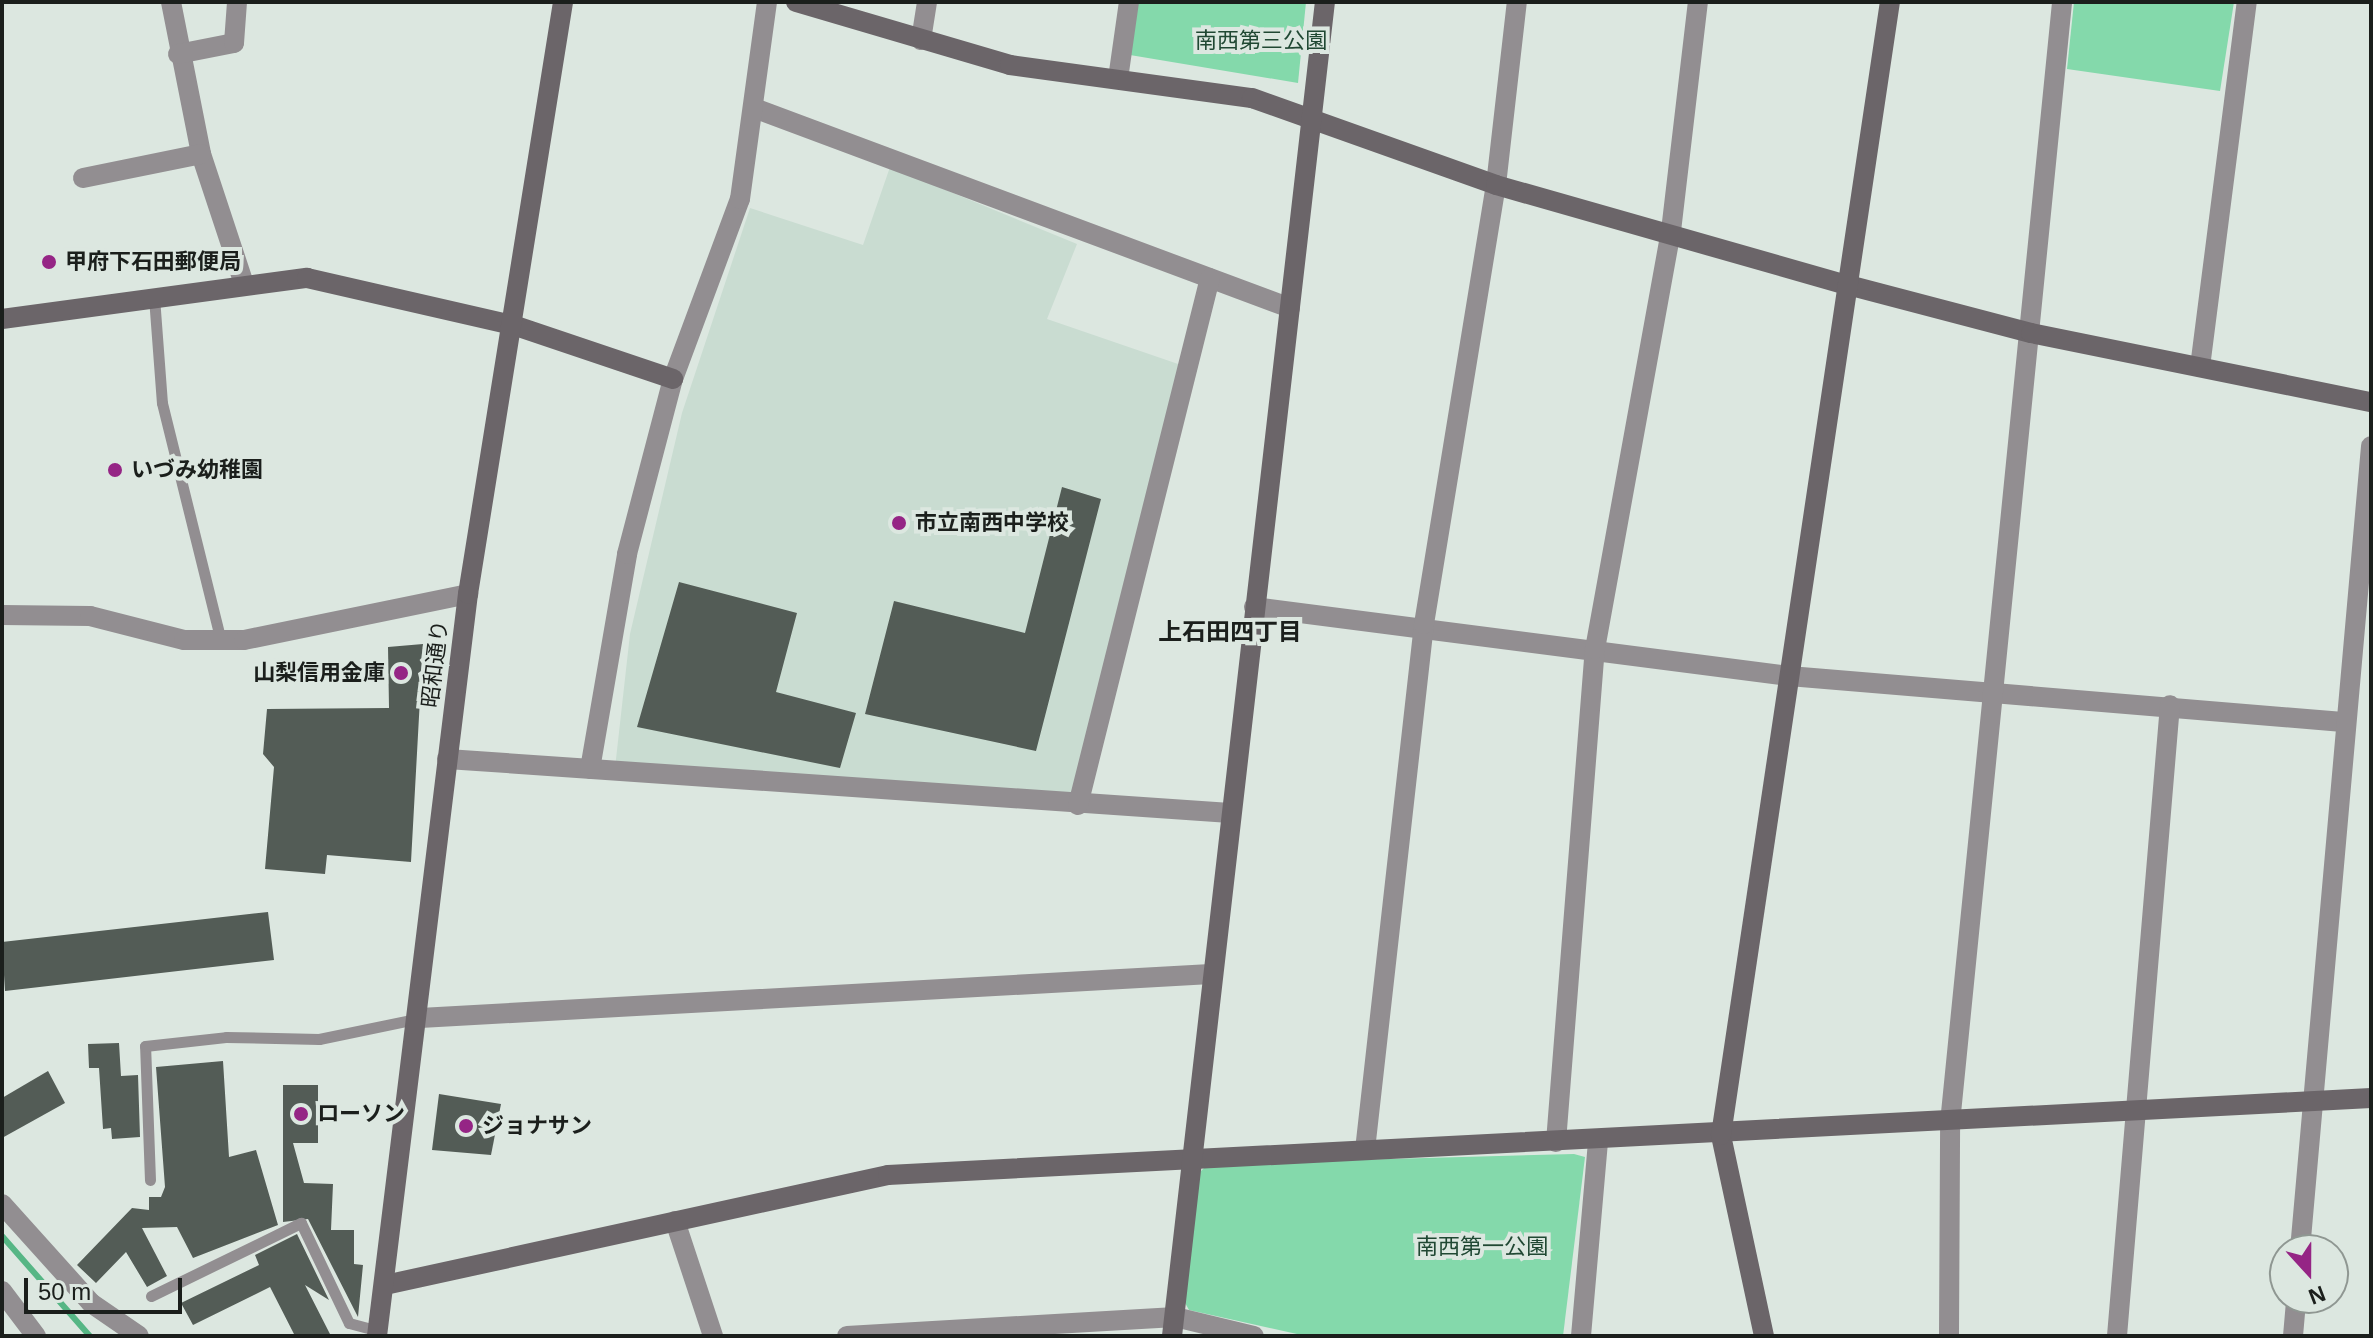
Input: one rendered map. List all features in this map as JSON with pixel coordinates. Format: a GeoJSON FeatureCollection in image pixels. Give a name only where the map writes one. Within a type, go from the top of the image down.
{"type":"FeatureCollection","features":[{"type":"Feature","properties":{"kind":"street"},"geometry":{"type":"LineString","coordinates":[[171,2],[178,54],[201,154],[244,284]]}},
{"type":"Feature","properties":{"kind":"street"},"geometry":{"type":"LineString","coordinates":[[178,54],[234,43],[237,2]]}},
{"type":"Feature","properties":{"kind":"street","name":"昭和通り"},"geometry":{"type":"LineString","coordinates":[[378,1333],[420,1018],[468,594],[563,2]]}},
{"type":"Feature","properties":{"kind":"street"},"geometry":{"type":"LineString","coordinates":[[590,769],[627,554],[673,379],[740,199],[767,2]]}},
{"type":"Feature","properties":{"kind":"street"},"geometry":{"type":"LineString","coordinates":[[796,2],[1010,65],[1252,98],[1496,185],[1671,231],[1848,285],[2031,333],[2371,402]]}},
{"type":"Feature","properties":{"kind":"street"},"geometry":{"type":"LineString","coordinates":[[921,40],[927,2]]}},
{"type":"Feature","properties":{"kind":"street"},"geometry":{"type":"LineString","coordinates":[[1118,79],[1129,2]]}},
{"type":"Feature","properties":{"kind":"street"},"geometry":{"type":"LineString","coordinates":[[1174,1326],[1211,974],[1325,2]]}},
{"type":"Feature","properties":{"kind":"street"},"geometry":{"type":"LineString","coordinates":[[1365,1150],[1424,624],[1496,185],[1517,2]]}},
{"type":"Feature","properties":{"kind":"street"},"geometry":{"type":"LineString","coordinates":[[1556,1142],[1595,649],[1671,231],[1698,2]]}},
{"type":"Feature","properties":{"kind":"street"},"geometry":{"type":"LineString","coordinates":[[1764,1336],[1721,1135],[1890,2]]}},
{"type":"Feature","properties":{"kind":"street"},"geometry":{"type":"LineString","coordinates":[[1949,1336],[1950,1123],[1989,688],[2031,333],[2062,2]]}},
{"type":"Feature","properties":{"kind":"street"},"geometry":{"type":"LineString","coordinates":[[2200,367],[2247,2]]}},
{"type":"Feature","properties":{"kind":"street"},"geometry":{"type":"LineString","coordinates":[[754,108],[1290,308]]}},
{"type":"Feature","properties":{"kind":"street"},"geometry":{"type":"LineString","coordinates":[[83,178],[201,154]]}},
{"type":"Feature","properties":{"kind":"street"},"geometry":{"type":"LineString","coordinates":[[2,319],[244,284],[307,278],[361,286],[513,325],[673,379]]}},
{"type":"Feature","properties":{"kind":"street"},"geometry":{"type":"LineString","coordinates":[[1078,805],[1210,278]]}},
{"type":"Feature","properties":{"kind":"street"},"geometry":{"type":"LineString","coordinates":[[2301,1234],[2343,722],[2371,446]]}},
{"type":"Feature","properties":{"kind":"street"},"geometry":{"type":"LineString","coordinates":[[2,615],[90,616],[184,640],[220,637],[244,640],[468,594]]}},
{"type":"Feature","properties":{"kind":"street"},"geometry":{"type":"LineString","coordinates":[[1254,607],[1424,624],[1789,676],[1989,688],[2343,722]]}},
{"type":"Feature","properties":{"kind":"street"},"geometry":{"type":"LineString","coordinates":[[2117,1336],[2170,705]]}},
{"type":"Feature","properties":{"kind":"street"},"geometry":{"type":"LineString","coordinates":[[447,759],[1078,805],[1230,813]]}},
{"type":"Feature","properties":{"kind":"street"},"geometry":{"type":"LineString","coordinates":[[420,1018],[1211,974]]}},
{"type":"Feature","properties":{"kind":"street"},"geometry":{"type":"LineString","coordinates":[[385,1285],[888,1175],[1721,1135],[2371,1098]]}},
{"type":"Feature","properties":{"kind":"street"},"geometry":{"type":"LineString","coordinates":[[1581,1336],[1598,1140]]}},
{"type":"Feature","properties":{"kind":"street"},"geometry":{"type":"LineString","coordinates":[[2,1204],[91,1303],[139,1336]]}},
{"type":"Feature","properties":{"kind":"street"},"geometry":{"type":"LineString","coordinates":[[675,1221],[713,1336]]}},
{"type":"Feature","properties":{"kind":"street"},"geometry":{"type":"LineString","coordinates":[[2,1291],[36,1336]]}},
{"type":"Feature","properties":{"kind":"street"},"geometry":{"type":"LineString","coordinates":[[2293,1336],[2295,1314]]}},
{"type":"Feature","properties":{"kind":"street"},"geometry":{"type":"LineString","coordinates":[[847,1336],[1174,1326],[1254,1336]]}},
{"type":"Feature","properties":{"kind":"lane"},"geometry":{"type":"LineString","coordinates":[[154,297],[162,403],[220,637]]}},
{"type":"Feature","properties":{"kind":"lane"},"geometry":{"type":"LineString","coordinates":[[150,1180],[145,1046],[226,1037],[319,1039],[420,1018]]}},
{"type":"Feature","properties":{"kind":"lane"},"geometry":{"type":"LineString","coordinates":[[151,1296],[301,1223],[349,1323],[378,1333]]}},
{"type":"Feature","properties":{"kind":"shaded area","name":"市立南西中学校"},"geometry":{"type":"Polygon","coordinates":[[[890,167],[1077,244],[1047,319],[1181,365],[1073,798],[615,768],[630,634],[682,413],[750,208],[863,245],[890,167]]]}},
{"type":"Feature","properties":{"kind":"green space","name":"南西第三公園"},"geometry":{"type":"Polygon","coordinates":[[[1132,2],[1306,2],[1298,83],[1124,54],[1132,2]]]}},
{"type":"Feature","properties":{"kind":"green space"},"geometry":{"type":"Polygon","coordinates":[[[2074,2],[2234,2],[2220,91],[2067,69],[2074,2]]]}},
{"type":"Feature","properties":{"kind":"green space","name":"南西第一公園"},"geometry":{"type":"Polygon","coordinates":[[[1574,1154],[1585,1157],[1563,1336],[1306,1336],[1189,1310],[1184,1301],[1196,1176],[1208,1164],[1574,1154]]]}},
{"type":"Feature","properties":{"kind":"building"},"geometry":{"type":"Polygon","coordinates":[[[1062,487],[1101,499],[1036,751],[865,714],[894,601],[1025,633],[1062,487]]]}},
{"type":"Feature","properties":{"kind":"building"},"geometry":{"type":"Polygon","coordinates":[[[679,582],[797,613],[776,692],[856,713],[840,768],[637,727],[679,582]]]}},
{"type":"Feature","properties":{"kind":"building"},"geometry":{"type":"Polygon","coordinates":[[[423,644],[411,862],[327,855],[325,874],[265,869],[274,767],[263,754],[267,709],[389,708],[388,647],[423,644]]]}},
{"type":"Feature","properties":{"kind":"building"},"geometry":{"type":"Polygon","coordinates":[[[268,912],[274,960],[5,991],[2,942],[268,912]]]}},
{"type":"Feature","properties":{"kind":"building"},"geometry":{"type":"Polygon","coordinates":[[[119,1043],[121,1076],[138,1075],[140,1137],[112,1139],[111,1128],[103,1129],[99,1068],[89,1068],[88,1044],[119,1043]]]}},
{"type":"Feature","properties":{"kind":"building"},"geometry":{"type":"Polygon","coordinates":[[[223,1061],[229,1157],[256,1150],[278,1225],[193,1258],[177,1227],[142,1228],[167,1276],[147,1287],[126,1252],[96,1283],[77,1265],[132,1208],[149,1210],[149,1197],[161,1197],[165,1187],[156,1067],[223,1061]]]}},
{"type":"Feature","properties":{"kind":"building"},"geometry":{"type":"Polygon","coordinates":[[[48,1071],[65,1103],[2,1138],[2,1098],[48,1071]]]}},
{"type":"Feature","properties":{"kind":"building"},"geometry":{"type":"Polygon","coordinates":[[[283,1085],[318,1085],[318,1143],[293,1143],[304,1183],[333,1184],[331,1230],[354,1230],[354,1264],[363,1265],[358,1317],[308,1219],[283,1222],[283,1085]]]}},
{"type":"Feature","properties":{"kind":"building"},"geometry":{"type":"Polygon","coordinates":[[[439,1094],[501,1104],[491,1155],[432,1150],[439,1094]]]}},
{"type":"Feature","properties":{"kind":"building"},"geometry":{"type":"Polygon","coordinates":[[[297,1234],[329,1300],[305,1285],[331,1336],[295,1336],[270,1287],[193,1325],[181,1303],[259,1265],[255,1255],[297,1234]]]}},
{"type":"Feature","properties":{"kind":"waterway"},"geometry":{"type":"LineString","coordinates":[[2,1236],[90,1336]]}},
{"type":"Feature","properties":{"kind":"place","name":"甲府下石田郵便局"},"geometry":{"type":"Point","coordinates":[49,262]}},
{"type":"Feature","properties":{"kind":"place","name":"いづみ幼稚園"},"geometry":{"type":"Point","coordinates":[115,470]}},
{"type":"Feature","properties":{"kind":"place","name":"市立南西中学校"},"geometry":{"type":"Point","coordinates":[899,523]}},
{"type":"Feature","properties":{"kind":"place","name":"山梨信用金庫"},"geometry":{"type":"Point","coordinates":[401,673]}},
{"type":"Feature","properties":{"kind":"place","name":"ローソン"},"geometry":{"type":"Point","coordinates":[301,1114]}},
{"type":"Feature","properties":{"kind":"place","name":"ジョナサン"},"geometry":{"type":"Point","coordinates":[466,1126]}},
{"type":"Feature","properties":{"kind":"district","name":"上石田四丁目"},"geometry":{"type":"Point","coordinates":[1230,632]}}]}
